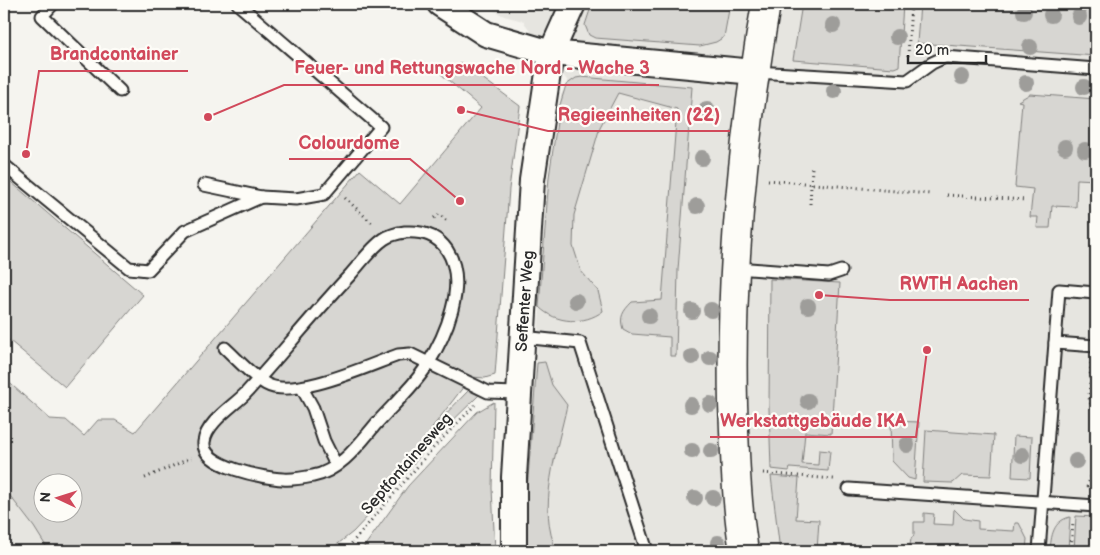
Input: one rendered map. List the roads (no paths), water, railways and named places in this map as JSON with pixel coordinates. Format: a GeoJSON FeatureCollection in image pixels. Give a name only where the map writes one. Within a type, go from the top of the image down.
{"type":"FeatureCollection","features":[{"type":"Feature","properties":{"kind":"street"},"geometry":{"type":"LineString","coordinates":[[440,4],[486,34],[551,53],[754,72]]}},
{"type":"Feature","properties":{"kind":"street","name":"Seffenter Weg"},"geometry":{"type":"LineString","coordinates":[[514,551],[514,477],[532,180],[551,53],[573,4]]}},
{"type":"Feature","properties":{"kind":"street"},"geometry":{"type":"LineString","coordinates":[[744,551],[735,472],[732,360],[736,268],[743,178],[754,72],[766,4]]}},
{"type":"Feature","properties":{"kind":"lane"},"geometry":{"type":"LineString","coordinates":[[53,4],[42,16],[120,91]]}},
{"type":"Feature","properties":{"kind":"lane"},"geometry":{"type":"LineString","coordinates":[[204,185],[261,197],[296,199],[324,194],[381,127],[244,6]]}},
{"type":"Feature","properties":{"kind":"lane"},"geometry":{"type":"LineString","coordinates":[[754,72],[907,81],[932,63],[945,57],[1096,69]]}},
{"type":"Feature","properties":{"kind":"lane"},"geometry":{"type":"LineString","coordinates":[[4,165],[129,268],[148,270],[185,231],[261,197]]}},
{"type":"Feature","properties":{"kind":"lane"},"geometry":{"type":"LineString","coordinates":[[405,232],[420,232],[442,242],[450,255],[457,275],[451,310],[429,362],[353,450],[336,466],[318,476],[284,479],[245,472],[219,463],[210,458],[205,452],[204,442],[208,430],[259,378],[320,307],[383,239],[405,232]]}},
{"type":"Feature","properties":{"kind":"lane"},"geometry":{"type":"LineString","coordinates":[[736,268],[829,275],[840,271]]}},
{"type":"Feature","properties":{"kind":"lane"},"geometry":{"type":"LineString","coordinates":[[1039,551],[1059,290],[1096,292]]}},
{"type":"Feature","properties":{"kind":"lane"},"geometry":{"type":"LineString","coordinates":[[522,337],[580,343],[647,551]]}},
{"type":"Feature","properties":{"kind":"lane"},"geometry":{"type":"LineString","coordinates":[[1055,343],[1094,346]]}},
{"type":"Feature","properties":{"kind":"lane"},"geometry":{"type":"LineString","coordinates":[[225,348],[267,384],[281,388],[302,388],[398,355],[410,354],[488,392],[519,393]]}},
{"type":"Feature","properties":{"kind":"lane"},"geometry":{"type":"LineString","coordinates":[[302,388],[313,408],[328,450],[336,466]]}},
{"type":"Feature","properties":{"kind":"lane"},"geometry":{"type":"LineString","coordinates":[[849,489],[1096,506]]}},
{"type":"Feature","properties":{"kind":"place","name":"Regieeinheiten (22)"},"geometry":{"type":"Point","coordinates":[461,110]}},
{"type":"Feature","properties":{"kind":"place","name":"Feuer- und Rettungswache Nord - Wache 3"},"geometry":{"type":"Point","coordinates":[208,117]}},
{"type":"Feature","properties":{"kind":"place","name":"Brandcontainer"},"geometry":{"type":"Point","coordinates":[26,154]}},
{"type":"Feature","properties":{"kind":"place","name":"Colourdome"},"geometry":{"type":"Point","coordinates":[460,201]}},
{"type":"Feature","properties":{"kind":"place","name":"RWTH Aachen"},"geometry":{"type":"Point","coordinates":[819,295]}},
{"type":"Feature","properties":{"kind":"place","name":"Werkstattgebäude IKA"},"geometry":{"type":"Point","coordinates":[927,350]}}]}
